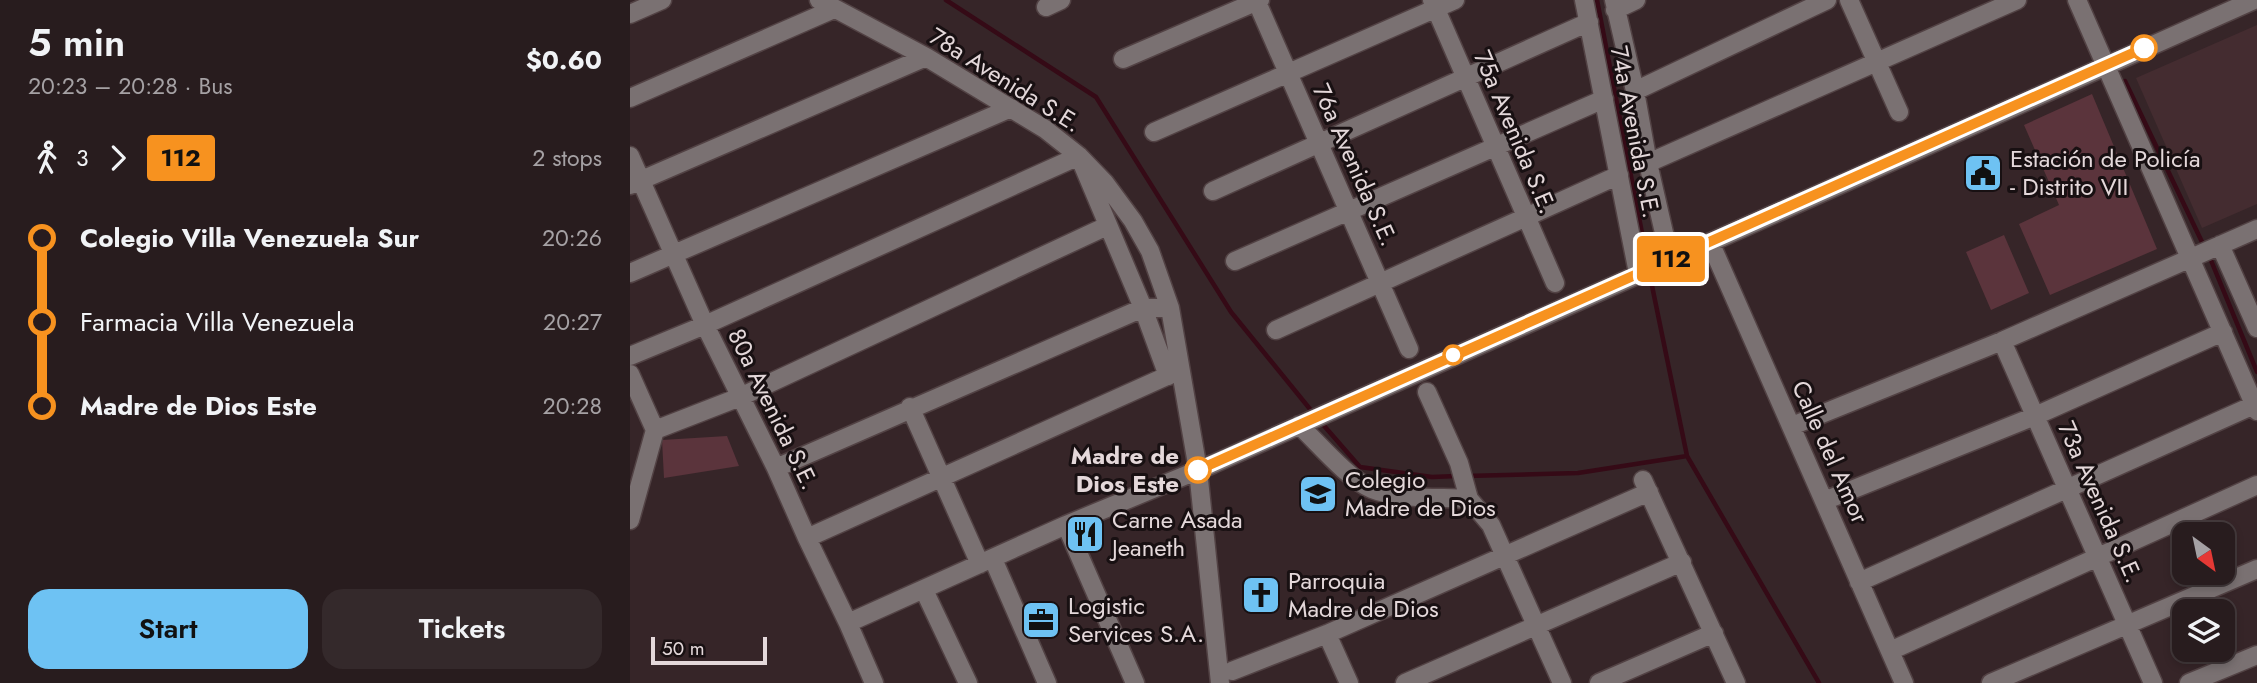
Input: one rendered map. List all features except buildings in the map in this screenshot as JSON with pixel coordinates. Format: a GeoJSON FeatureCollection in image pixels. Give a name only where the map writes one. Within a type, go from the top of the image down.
{"type":"FeatureCollection","features":[{"type":"Feature","properties":{"kind":"street"},"geometry":{"type":"LineString","coordinates":[[630,14],[662,0]]}},
{"type":"Feature","properties":{"kind":"street"},"geometry":{"type":"LineString","coordinates":[[1122,59],[1257,0]]}},
{"type":"Feature","properties":{"kind":"street","name":"76a Avenida S.E."},"geometry":{"type":"LineString","coordinates":[[1257,0],[1409,349]]}},
{"type":"Feature","properties":{"kind":"street"},"geometry":{"type":"LineString","coordinates":[[1154,132],[1434,4],[1455,0]]}},
{"type":"Feature","properties":{"kind":"street","name":"74a Avenida S.E."},"geometry":{"type":"LineString","coordinates":[[1584,0],[1638,273]]}},
{"type":"Feature","properties":{"kind":"street"},"geometry":{"type":"LineString","coordinates":[[1614,5],[1636,0]]}},
{"type":"Feature","properties":{"kind":"street"},"geometry":{"type":"LineString","coordinates":[[1635,91],[1827,0]]}},
{"type":"Feature","properties":{"kind":"street"},"geometry":{"type":"LineString","coordinates":[[1849,0],[1899,112]]}},
{"type":"Feature","properties":{"kind":"street"},"geometry":{"type":"LineString","coordinates":[[1648,163],[2017,0]]}},
{"type":"Feature","properties":{"kind":"street"},"geometry":{"type":"LineString","coordinates":[[1859,582],[2256,408],[2077,0]]}},
{"type":"Feature","properties":{"kind":"street"},"geometry":{"type":"LineString","coordinates":[[848,623],[2254,0]]}},
{"type":"Feature","properties":{"kind":"street"},"geometry":{"type":"LineString","coordinates":[[630,98],[827,4]]}},
{"type":"Feature","properties":{"kind":"street","name":"78a Avenida S.E."},"geometry":{"type":"LineString","coordinates":[[827,4],[926,57],[1045,129],[1079,156],[1105,183],[1133,221],[1150,251],[1170,308],[1174,373],[1198,470],[1226,677]]}},
{"type":"Feature","properties":{"kind":"street","name":"75a Avenida S.E."},"geometry":{"type":"LineString","coordinates":[[1434,4],[1555,283]]}},
{"type":"Feature","properties":{"kind":"street","name":"74a Avenida S.E."},"geometry":{"type":"LineString","coordinates":[[1614,5],[1670,259]]}},
{"type":"Feature","properties":{"kind":"street"},"geometry":{"type":"LineString","coordinates":[[1213,191],[1589,22]]}},
{"type":"Feature","properties":{"kind":"street"},"geometry":{"type":"LineString","coordinates":[[636,183],[926,57]]}},
{"type":"Feature","properties":{"kind":"street"},"geometry":{"type":"LineString","coordinates":[[1235,261],[1604,99]]}},
{"type":"Feature","properties":{"kind":"street"},"geometry":{"type":"LineString","coordinates":[[630,273],[1011,108]]}},
{"type":"Feature","properties":{"kind":"street","name":"80a Avenida S.E."},"geometry":{"type":"LineString","coordinates":[[630,156],[636,183],[674,254],[705,326],[776,468],[874,683]]}},
{"type":"Feature","properties":{"kind":"street"},"geometry":{"type":"LineString","coordinates":[[630,356],[705,326],[1079,156],[1107,226],[1174,373],[807,538]]}},
{"type":"Feature","properties":{"kind":"street"},"geometry":{"type":"LineString","coordinates":[[1276,330],[1619,176]]}},
{"type":"Feature","properties":{"kind":"street"},"geometry":{"type":"LineString","coordinates":[[655,430],[740,397],[1107,226]]}},
{"type":"Feature","properties":{"kind":"street"},"geometry":{"type":"LineString","coordinates":[[1792,426],[2002,341],[2257,229]]}},
{"type":"Feature","properties":{"kind":"street","name":"Calle del Amor"},"geometry":{"type":"LineString","coordinates":[[1710,242],[1903,683]]}},
{"type":"Feature","properties":{"kind":"street"},"geometry":{"type":"LineString","coordinates":[[2221,245],[2255,319]]}},
{"type":"Feature","properties":{"kind":"street"},"geometry":{"type":"LineString","coordinates":[[776,468],[910,407],[1143,308],[1170,308]]}},
{"type":"Feature","properties":{"kind":"street"},"geometry":{"type":"LineString","coordinates":[[1824,500],[2035,416],[2223,332]]}},
{"type":"Feature","properties":{"kind":"street","name":"73a Avenida S.E."},"geometry":{"type":"LineString","coordinates":[[2002,341],[2153,683]]}},
{"type":"Feature","properties":{"kind":"street"},"geometry":{"type":"LineString","coordinates":[[630,374],[655,430],[630,520]]}},
{"type":"Feature","properties":{"kind":"street"},"geometry":{"type":"LineString","coordinates":[[1427,392],[1462,472],[1469,499],[1491,525],[1506,554],[1562,683]]}},
{"type":"Feature","properties":{"kind":"street"},"geometry":{"type":"LineString","coordinates":[[910,407],[942,478],[987,561],[1047,683]]}},
{"type":"Feature","properties":{"kind":"street"},"geometry":{"type":"LineString","coordinates":[[1312,419],[1356,480],[1371,489],[1390,494],[1469,499]]}},
{"type":"Feature","properties":{"kind":"street"},"geometry":{"type":"LineString","coordinates":[[1890,650],[2257,485]]}},
{"type":"Feature","properties":{"kind":"street"},"geometry":{"type":"LineString","coordinates":[[1226,677],[1506,554],[1646,486],[1736,683]]}},
{"type":"Feature","properties":{"kind":"street"},"geometry":{"type":"LineString","coordinates":[[1066,525],[1135,683]]}},
{"type":"Feature","properties":{"kind":"street"},"geometry":{"type":"LineString","coordinates":[[1405,683],[1682,562]]}},
{"type":"Feature","properties":{"kind":"street"},"geometry":{"type":"LineString","coordinates":[[1992,683],[2257,569]]}},
{"type":"Feature","properties":{"kind":"street"},"geometry":{"type":"LineString","coordinates":[[924,590],[968,683]]}},
{"type":"Feature","properties":{"kind":"street"},"geometry":{"type":"LineString","coordinates":[[1599,683],[1714,633]]}},
{"type":"Feature","properties":{"kind":"street"},"geometry":{"type":"LineString","coordinates":[[1327,634],[1349,683]]}},
{"type":"Feature","properties":{"kind":"street"},"geometry":{"type":"LineString","coordinates":[[2189,683],[2257,655]]}},
{"type":"Feature","properties":{"kind":"shaded area"},"geometry":{"type":"Polygon","coordinates":[[[2257,25],[2257,204],[2202,228],[2136,78],[2257,25]]]}},
{"type":"Feature","properties":{"kind":"shaded area"},"geometry":{"type":"Polygon","coordinates":[[[2092,94],[2157,249],[2050,295],[2019,224],[2059,205],[2024,125],[2092,94]]]}},
{"type":"Feature","properties":{"kind":"shaded area"},"geometry":{"type":"Polygon","coordinates":[[[2004,235],[2029,293],[1991,310],[1966,252],[2004,235]]]}},
{"type":"Feature","properties":{"kind":"shaded area"},"geometry":{"type":"Polygon","coordinates":[[[727,436],[739,466],[664,478],[662,440],[727,436]]]}},
{"type":"Feature","properties":{"kind":"waterway"},"geometry":{"type":"LineString","coordinates":[[946,0],[1096,97],[1231,312],[1314,414]]}},
{"type":"Feature","properties":{"kind":"waterway"},"geometry":{"type":"LineString","coordinates":[[1597,0],[1648,264]]}},
{"type":"Feature","properties":{"kind":"waterway"},"geometry":{"type":"LineString","coordinates":[[2125,81],[2202,242]]}},
{"type":"Feature","properties":{"kind":"waterway"},"geometry":{"type":"LineString","coordinates":[[2210,258],[2257,372]]}},
{"type":"Feature","properties":{"kind":"waterway"},"geometry":{"type":"LineString","coordinates":[[1650,276],[1687,456],[1819,683]]}},
{"type":"Feature","properties":{"kind":"waterway"},"geometry":{"type":"LineString","coordinates":[[1319,420],[1360,467],[1432,477],[1457,476]]}},
{"type":"Feature","properties":{"kind":"waterway"},"geometry":{"type":"LineString","coordinates":[[1466,476],[1578,473],[1687,456]]}},
{"type":"Feature","properties":{"kind":"bus line","name":"112"},"geometry":{"type":"LineString","coordinates":[[1198,470],[2144,48]]}},
{"type":"Feature","properties":{"kind":"place","name":"Estación de Policía - Distrito VII"},"geometry":{"type":"Point","coordinates":[1983,173]}},
{"type":"Feature","properties":{"kind":"place","name":"Madre de Dios Este"},"geometry":{"type":"Point","coordinates":[1198,470]}},
{"type":"Feature","properties":{"kind":"place","name":"Colegio Madre de Dios"},"geometry":{"type":"Point","coordinates":[1318,494]}},
{"type":"Feature","properties":{"kind":"place","name":"Carne Asada Jeaneth"},"geometry":{"type":"Point","coordinates":[1085,534]}},
{"type":"Feature","properties":{"kind":"place","name":"Parroquia Madre de Dios"},"geometry":{"type":"Point","coordinates":[1261,595]}},
{"type":"Feature","properties":{"kind":"place","name":"Logistic Services S.A."},"geometry":{"type":"Point","coordinates":[1041,620]}}]}
